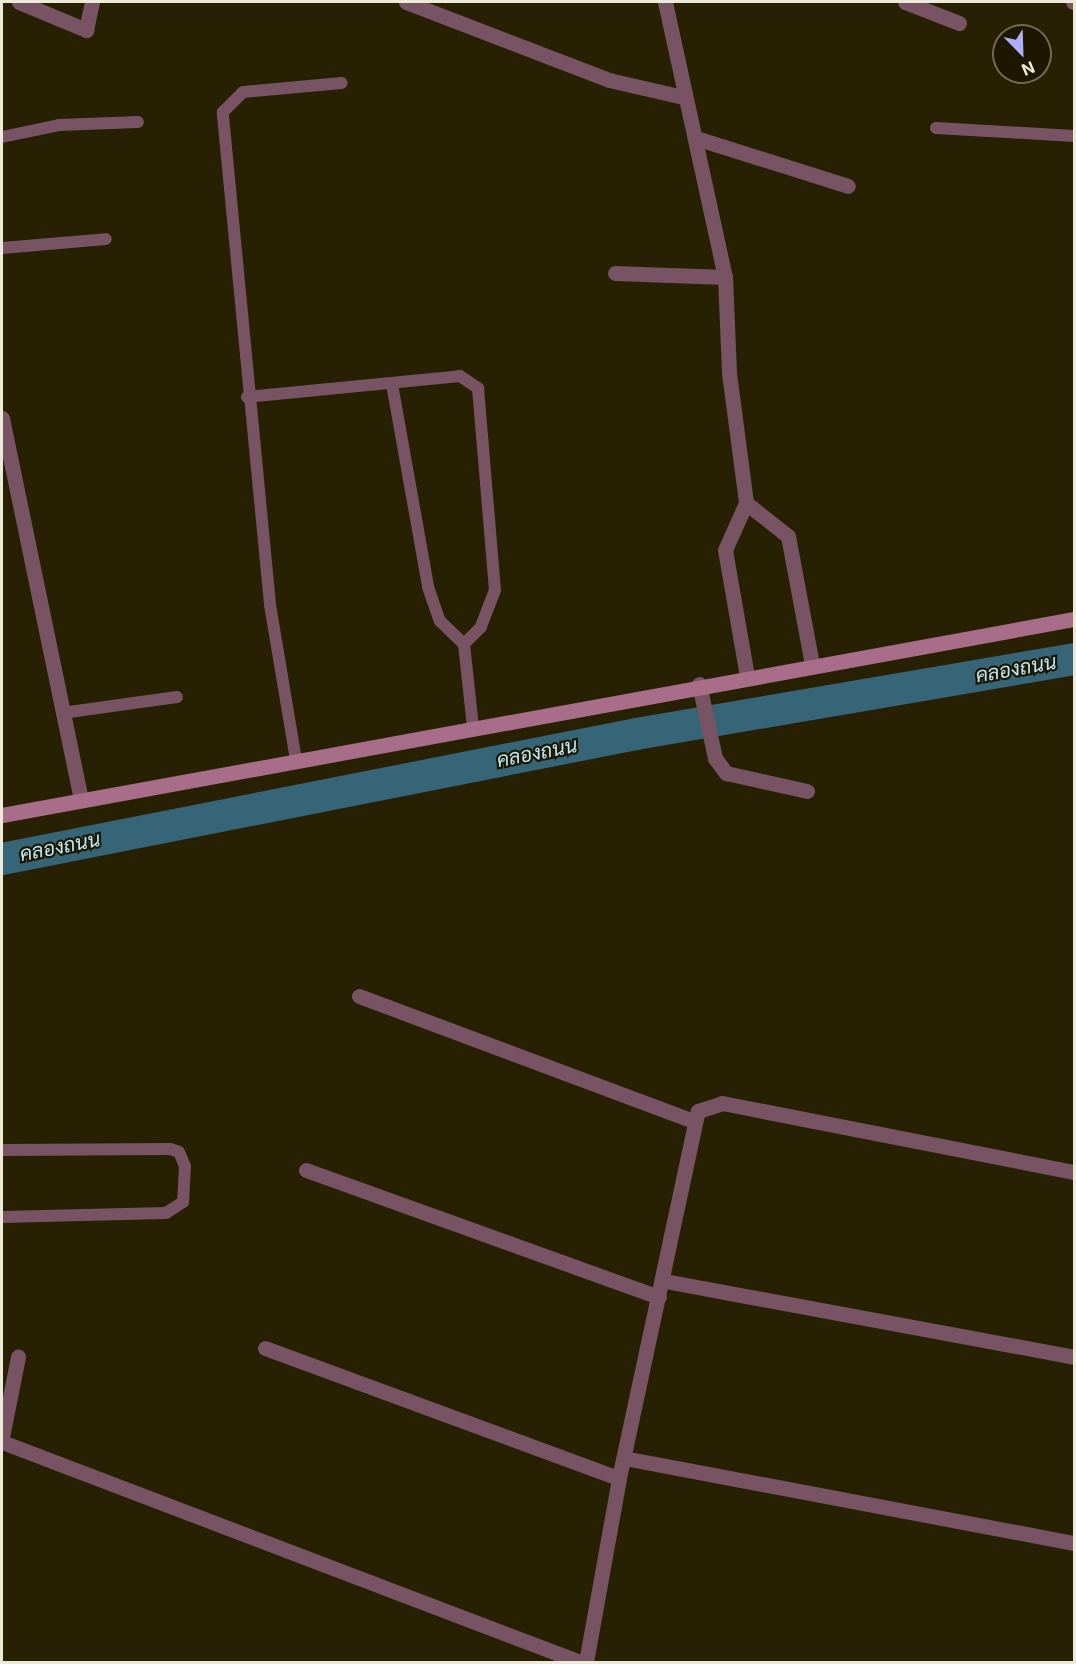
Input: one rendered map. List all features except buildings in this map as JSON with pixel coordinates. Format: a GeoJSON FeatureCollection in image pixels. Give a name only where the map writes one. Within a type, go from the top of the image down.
{"type":"FeatureCollection","features":[{"type":"Feature","properties":{"kind":"street"},"geometry":{"type":"LineString","coordinates":[[19,2],[86,30],[92,2]]}},
{"type":"Feature","properties":{"kind":"street"},"geometry":{"type":"LineString","coordinates":[[406,2],[609,80],[683,97]]}},
{"type":"Feature","properties":{"kind":"street"},"geometry":{"type":"LineString","coordinates":[[665,2],[683,97],[699,139],[725,277],[729,373],[746,503],[725,550],[747,676]]}},
{"type":"Feature","properties":{"kind":"street"},"geometry":{"type":"LineString","coordinates":[[905,2],[959,23]]}},
{"type":"Feature","properties":{"kind":"street"},"geometry":{"type":"LineString","coordinates":[[699,139],[848,186]]}},
{"type":"Feature","properties":{"kind":"street"},"geometry":{"type":"LineString","coordinates":[[615,273],[725,277]]}},
{"type":"Feature","properties":{"kind":"street"},"geometry":{"type":"LineString","coordinates":[[2,418],[81,800]]}},
{"type":"Feature","properties":{"kind":"street"},"geometry":{"type":"LineString","coordinates":[[746,503],[788,536],[812,664]]}},
{"type":"Feature","properties":{"kind":"street"},"geometry":{"type":"LineString","coordinates":[[2,815],[699,684],[1074,619]]}},
{"type":"Feature","properties":{"kind":"street"},"geometry":{"type":"LineString","coordinates":[[699,684],[715,758],[726,773],[742,779],[807,791]]}},
{"type":"Feature","properties":{"kind":"street"},"geometry":{"type":"LineString","coordinates":[[359,996],[693,1121]]}},
{"type":"Feature","properties":{"kind":"street"},"geometry":{"type":"LineString","coordinates":[[586,1662],[619,1478],[659,1297],[665,1281],[693,1121],[703,1105],[722,1103],[1074,1172]]}},
{"type":"Feature","properties":{"kind":"street"},"geometry":{"type":"LineString","coordinates":[[306,1170],[659,1297]]}},
{"type":"Feature","properties":{"kind":"street"},"geometry":{"type":"LineString","coordinates":[[665,1281],[1074,1357]]}},
{"type":"Feature","properties":{"kind":"street"},"geometry":{"type":"LineString","coordinates":[[265,1348],[619,1478]]}},
{"type":"Feature","properties":{"kind":"street"},"geometry":{"type":"LineString","coordinates":[[2,1437],[18,1357]]}},
{"type":"Feature","properties":{"kind":"street"},"geometry":{"type":"LineString","coordinates":[[2,1442],[580,1662]]}},
{"type":"Feature","properties":{"kind":"street"},"geometry":{"type":"LineString","coordinates":[[624,1458],[1074,1542]]}},
{"type":"Feature","properties":{"kind":"lane"},"geometry":{"type":"LineString","coordinates":[[296,760],[270,604],[247,397],[223,112],[243,92],[342,83]]}},
{"type":"Feature","properties":{"kind":"lane"},"geometry":{"type":"LineString","coordinates":[[2,137],[59,125],[138,122]]}},
{"type":"Feature","properties":{"kind":"lane"},"geometry":{"type":"LineString","coordinates":[[936,128],[1074,135]]}},
{"type":"Feature","properties":{"kind":"lane"},"geometry":{"type":"LineString","coordinates":[[2,248],[106,239]]}},
{"type":"Feature","properties":{"kind":"lane"},"geometry":{"type":"LineString","coordinates":[[247,397],[460,376],[478,388],[482,399],[495,590],[481,627],[464,644]]}},
{"type":"Feature","properties":{"kind":"lane"},"geometry":{"type":"LineString","coordinates":[[392,384],[428,586],[440,621],[464,644],[473,727]]}},
{"type":"Feature","properties":{"kind":"lane"},"geometry":{"type":"LineString","coordinates":[[62,713],[177,697]]}},
{"type":"Feature","properties":{"kind":"lane"},"geometry":{"type":"LineString","coordinates":[[2,1150],[170,1149],[179,1152],[185,1166],[183,1202],[166,1213],[2,1217]]}},
{"type":"Feature","properties":{"kind":"waterway","name":"คลองถนน"},"geometry":{"type":"LineString","coordinates":[[2,859],[636,734],[1074,659]]}}]}
